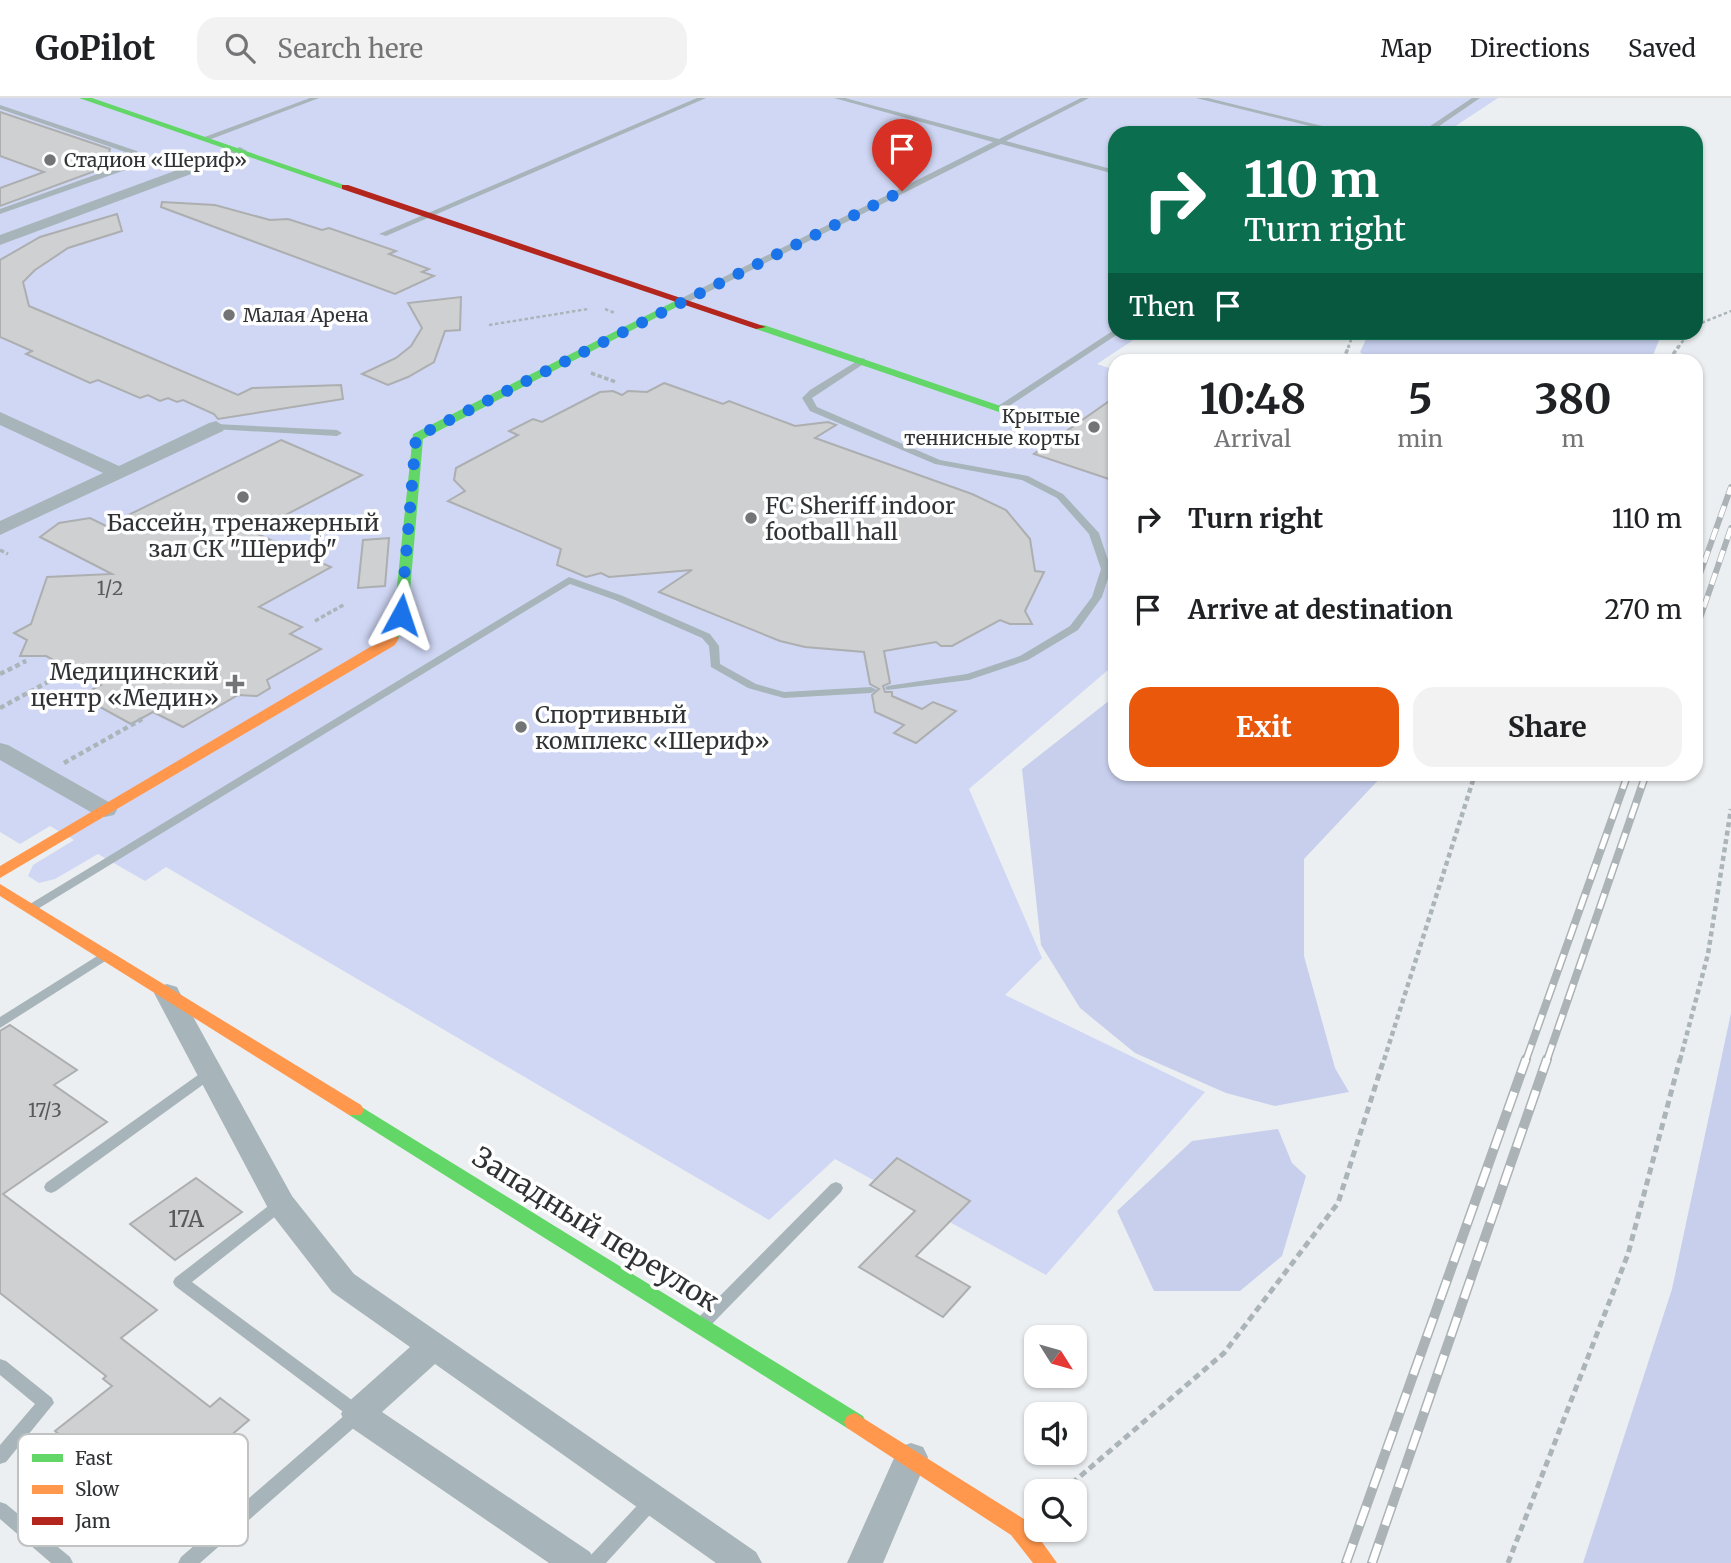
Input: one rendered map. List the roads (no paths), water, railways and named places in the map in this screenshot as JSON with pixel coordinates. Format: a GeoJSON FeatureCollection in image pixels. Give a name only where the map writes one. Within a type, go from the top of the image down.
{"type":"FeatureCollection","features":[{"type":"Feature","properties":{"kind":"street"},"geometry":{"type":"LineString","coordinates":[[89,99],[1041,422]]}},
{"type":"Feature","properties":{"kind":"street"},"geometry":{"type":"LineString","coordinates":[[0,240],[240,151]]}},
{"type":"Feature","properties":{"kind":"street"},"geometry":{"type":"LineString","coordinates":[[0,873],[390,642],[401,615],[416,437],[683,301]]}},
{"type":"Feature","properties":{"kind":"street"},"geometry":{"type":"LineString","coordinates":[[0,418],[119,473]]}},
{"type":"Feature","properties":{"kind":"street"},"geometry":{"type":"LineString","coordinates":[[0,529],[216,427]]}},
{"type":"Feature","properties":{"kind":"street"},"geometry":{"type":"LineString","coordinates":[[0,750],[105,810]]}},
{"type":"Feature","properties":{"kind":"street","name":"Западный переулок"},"geometry":{"type":"LineString","coordinates":[[0,889],[911,1457],[1019,1528],[1046,1563]]}},
{"type":"Feature","properties":{"kind":"street"},"geometry":{"type":"LineString","coordinates":[[164,989],[281,1204],[343,1283],[744,1563]]}},
{"type":"Feature","properties":{"kind":"street"},"geometry":{"type":"LineString","coordinates":[[432,1346],[358,1414],[578,1563]]}},
{"type":"Feature","properties":{"kind":"street"},"geometry":{"type":"LineString","coordinates":[[865,1563],[911,1457]]}},
{"type":"Feature","properties":{"kind":"lane"},"geometry":{"type":"LineString","coordinates":[[203,139],[316,98]]}},
{"type":"Feature","properties":{"kind":"lane"},"geometry":{"type":"LineString","coordinates":[[383,234],[703,98]]}},
{"type":"Feature","properties":{"kind":"lane"},"geometry":{"type":"LineString","coordinates":[[837,98],[1108,170]]}},
{"type":"Feature","properties":{"kind":"lane"},"geometry":{"type":"LineString","coordinates":[[683,301],[1086,98]]}},
{"type":"Feature","properties":{"kind":"lane"},"geometry":{"type":"LineString","coordinates":[[1199,98],[1317,126]]}},
{"type":"Feature","properties":{"kind":"lane"},"geometry":{"type":"LineString","coordinates":[[1435,126],[1478,98]]}},
{"type":"Feature","properties":{"kind":"lane"},"geometry":{"type":"LineString","coordinates":[[0,107],[134,153],[136,159],[131,164],[0,212]]}},
{"type":"Feature","properties":{"kind":"lane"},"geometry":{"type":"LineString","coordinates":[[1000,408],[1108,338]]}},
{"type":"Feature","properties":{"kind":"lane"},"geometry":{"type":"LineString","coordinates":[[862,361],[813,392],[807,398],[813,409],[937,463],[1025,478],[1060,496],[1094,533],[1106,569],[1097,597],[1074,628],[1024,659],[969,677],[891,688]]}},
{"type":"Feature","properties":{"kind":"lane"},"geometry":{"type":"LineString","coordinates":[[216,427],[337,433]]}},
{"type":"Feature","properties":{"kind":"lane"},"geometry":{"type":"LineString","coordinates":[[30,907],[569,580],[619,598],[706,636],[715,646],[715,665],[752,686],[784,695],[871,690]]}},
{"type":"Feature","properties":{"kind":"lane"},"geometry":{"type":"LineString","coordinates":[[0,1023],[107,954]]}},
{"type":"Feature","properties":{"kind":"lane"},"geometry":{"type":"LineString","coordinates":[[51,1186],[210,1073]]}},
{"type":"Feature","properties":{"kind":"lane"},"geometry":{"type":"LineString","coordinates":[[700,1326],[836,1188]]}},
{"type":"Feature","properties":{"kind":"lane"},"geometry":{"type":"LineString","coordinates":[[248,1510],[358,1414],[181,1282],[281,1204]]}},
{"type":"Feature","properties":{"kind":"lane"},"geometry":{"type":"LineString","coordinates":[[0,1366],[46,1403],[20,1434]]}},
{"type":"Feature","properties":{"kind":"lane"},"geometry":{"type":"LineString","coordinates":[[0,1457],[18,1436]]}},
{"type":"Feature","properties":{"kind":"lane"},"geometry":{"type":"LineString","coordinates":[[595,1563],[654,1499]]}},
{"type":"Feature","properties":{"kind":"lane"},"geometry":{"type":"LineString","coordinates":[[0,1508],[18,1523]]}},
{"type":"Feature","properties":{"kind":"lane"},"geometry":{"type":"LineString","coordinates":[[44,1546],[64,1563]]}},
{"type":"Feature","properties":{"kind":"lane"},"geometry":{"type":"LineString","coordinates":[[187,1563],[207,1546]]}},
{"type":"Feature","properties":{"kind":"railway"},"geometry":{"type":"LineString","coordinates":[[1703,565],[1731,487]]}},
{"type":"Feature","properties":{"kind":"railway"},"geometry":{"type":"LineString","coordinates":[[1703,610],[1731,528]]}},
{"type":"Feature","properties":{"kind":"railway"},"geometry":{"type":"LineString","coordinates":[[1526,1060],[1626,781]]}},
{"type":"Feature","properties":{"kind":"railway"},"geometry":{"type":"LineString","coordinates":[[1547,1060],[1644,781]]}},
{"type":"Feature","properties":{"kind":"railway"},"geometry":{"type":"LineString","coordinates":[[1346,1563],[1526,1059]]}},
{"type":"Feature","properties":{"kind":"railway"},"geometry":{"type":"LineString","coordinates":[[1372,1563],[1547,1059]]}},
{"type":"Feature","properties":{"kind":"place","name":"Стадион «Шериф»"},"geometry":{"type":"Point","coordinates":[50,160]}},
{"type":"Feature","properties":{"kind":"place","name":"Малая Арена"},"geometry":{"type":"Point","coordinates":[229,315]}},
{"type":"Feature","properties":{"kind":"place","name":"Крытые теннисные корты"},"geometry":{"type":"Point","coordinates":[1094,427]}},
{"type":"Feature","properties":{"kind":"place","name":"Бассейн, тренажерный зал СК \"Шериф\""},"geometry":{"type":"Point","coordinates":[243,497]}},
{"type":"Feature","properties":{"kind":"place","name":"FC Sheriff indoor football hall"},"geometry":{"type":"Point","coordinates":[751,518]}},
{"type":"Feature","properties":{"kind":"place","name":"Медицинский центр «Медин»"},"geometry":{"type":"Point","coordinates":[235,684]}},
{"type":"Feature","properties":{"kind":"place","name":"Спортивный комплекс «Шериф»"},"geometry":{"type":"Point","coordinates":[521,727]}}]}
